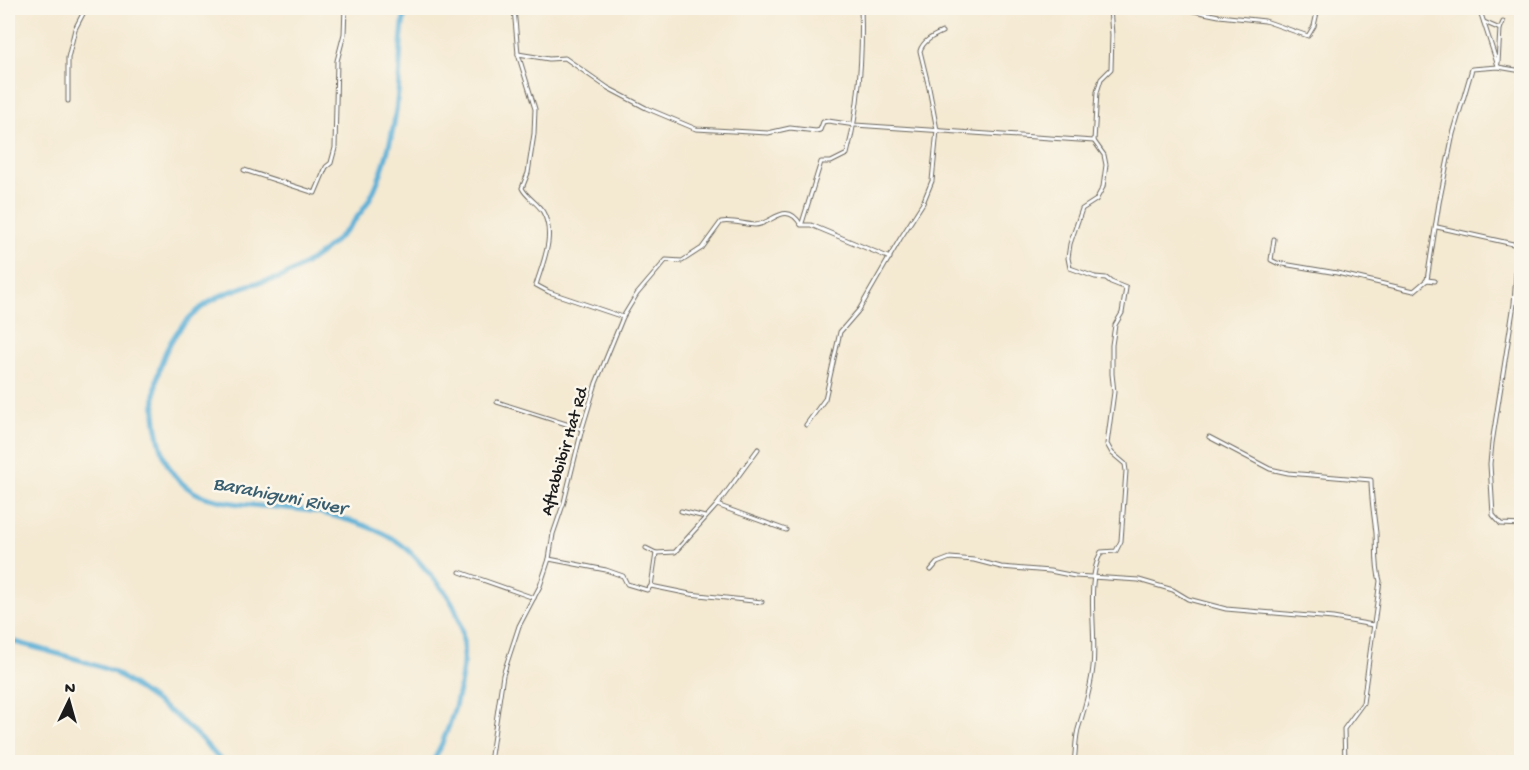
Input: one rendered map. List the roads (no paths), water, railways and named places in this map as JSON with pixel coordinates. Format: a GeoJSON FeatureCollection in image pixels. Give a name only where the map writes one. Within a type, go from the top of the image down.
{"type":"FeatureCollection","features":[{"type":"Feature","properties":{"kind":"street"},"geometry":{"type":"LineString","coordinates":[[68,101],[68,58],[75,29],[86,8]]}},
{"type":"Feature","properties":{"kind":"street"},"geometry":{"type":"LineString","coordinates":[[244,170],[315,193],[326,167],[331,163],[335,148],[337,61],[344,34],[345,8]]}},
{"type":"Feature","properties":{"kind":"street"},"geometry":{"type":"LineString","coordinates":[[514,8],[518,54],[536,109],[528,173],[522,188],[542,211],[548,224],[548,244],[536,285],[549,292],[623,317]]}},
{"type":"Feature","properties":{"kind":"street"},"geometry":{"type":"LineString","coordinates":[[861,8],[855,125],[848,154],[831,162],[821,162],[801,225],[811,225],[890,258]]}},
{"type":"Feature","properties":{"kind":"street"},"geometry":{"type":"LineString","coordinates":[[1074,762],[1078,727],[1093,670],[1095,648],[1093,605],[1099,554],[1103,551],[1116,550],[1121,541],[1126,466],[1112,453],[1107,444],[1114,392],[1112,345],[1115,325],[1122,313],[1127,290],[1125,286],[1114,284],[1106,278],[1073,270],[1069,266],[1070,244],[1082,209],[1096,200],[1103,187],[1106,165],[1104,155],[1094,141],[1097,92],[1101,79],[1111,69],[1110,8]]}},
{"type":"Feature","properties":{"kind":"street"},"geometry":{"type":"LineString","coordinates":[[1179,8],[1219,16],[1265,21],[1308,36],[1314,26],[1318,8]]}},
{"type":"Feature","properties":{"kind":"street"},"geometry":{"type":"LineString","coordinates":[[1482,8],[1498,66]]}},
{"type":"Feature","properties":{"kind":"street"},"geometry":{"type":"LineString","coordinates":[[1484,22],[1500,29]]}},
{"type":"Feature","properties":{"kind":"street"},"geometry":{"type":"LineString","coordinates":[[1498,66],[1500,29],[1503,22]]}},
{"type":"Feature","properties":{"kind":"street"},"geometry":{"type":"LineString","coordinates":[[806,425],[825,399],[840,332],[859,310],[930,188],[935,162],[937,130],[930,87],[920,51],[933,36],[942,32]]}},
{"type":"Feature","properties":{"kind":"street"},"geometry":{"type":"LineString","coordinates":[[518,54],[552,59],[566,58],[608,88],[646,108],[696,129],[768,133],[786,128],[818,131],[823,122],[828,121],[855,125],[1094,141]]}},
{"type":"Feature","properties":{"kind":"street"},"geometry":{"type":"LineString","coordinates":[[1274,239],[1271,260],[1277,263],[1336,273],[1414,291],[1427,280],[1453,134],[1472,69],[1498,66],[1521,71]]}},
{"type":"Feature","properties":{"kind":"street","name":"Aftabbibir Hat Rd"},"geometry":{"type":"LineString","coordinates":[[490,762],[503,675],[519,626],[534,598],[549,559],[553,534],[564,502],[582,429],[596,384],[623,317],[637,294],[666,260],[682,261],[690,254],[699,251],[721,222],[760,224],[779,213],[795,217],[801,225]]}},
{"type":"Feature","properties":{"kind":"street"},"geometry":{"type":"LineString","coordinates":[[1437,227],[1520,245],[1514,304],[1490,465],[1493,515],[1501,524],[1521,525]]}},
{"type":"Feature","properties":{"kind":"street"},"geometry":{"type":"LineString","coordinates":[[1427,280],[1435,281]]}},
{"type":"Feature","properties":{"kind":"street"},"geometry":{"type":"LineString","coordinates":[[496,402],[582,429]]}},
{"type":"Feature","properties":{"kind":"street"},"geometry":{"type":"LineString","coordinates":[[1209,437],[1235,449],[1270,470],[1371,480],[1377,572],[1380,581],[1363,702],[1344,729],[1345,762]]}},
{"type":"Feature","properties":{"kind":"street"},"geometry":{"type":"LineString","coordinates":[[646,548],[656,553],[675,552],[717,505],[758,449]]}},
{"type":"Feature","properties":{"kind":"street"},"geometry":{"type":"LineString","coordinates":[[717,505],[786,530]]}},
{"type":"Feature","properties":{"kind":"street"},"geometry":{"type":"LineString","coordinates":[[681,511],[705,518]]}},
{"type":"Feature","properties":{"kind":"street"},"geometry":{"type":"LineString","coordinates":[[549,559],[606,570],[623,576],[627,584],[647,590],[651,586],[656,553]]}},
{"type":"Feature","properties":{"kind":"street"},"geometry":{"type":"LineString","coordinates":[[931,570],[937,563],[950,558],[974,560],[1001,567],[1153,583],[1173,590],[1188,599],[1227,609],[1334,618],[1373,625]]}},
{"type":"Feature","properties":{"kind":"street"},"geometry":{"type":"LineString","coordinates":[[460,572],[534,598]]}},
{"type":"Feature","properties":{"kind":"street"},"geometry":{"type":"LineString","coordinates":[[651,586],[690,594],[762,602]]}},
{"type":"Feature","properties":{"kind":"waterway","name":"Barahiguni River"},"geometry":{"type":"LineString","coordinates":[[406,8],[391,139],[376,185],[362,211],[345,231],[317,256],[280,278],[249,285],[222,295],[201,308],[183,325],[170,343],[161,364],[156,385],[155,408],[158,432],[166,462],[178,479],[194,492],[228,502],[322,513],[374,529],[406,548],[444,590],[454,606],[461,628],[463,668],[455,708],[433,762]]}},
{"type":"Feature","properties":{"kind":"waterway","name":"Barahiguni River"},"geometry":{"type":"LineString","coordinates":[[8,640],[114,672],[177,717],[222,762]]}}]}
